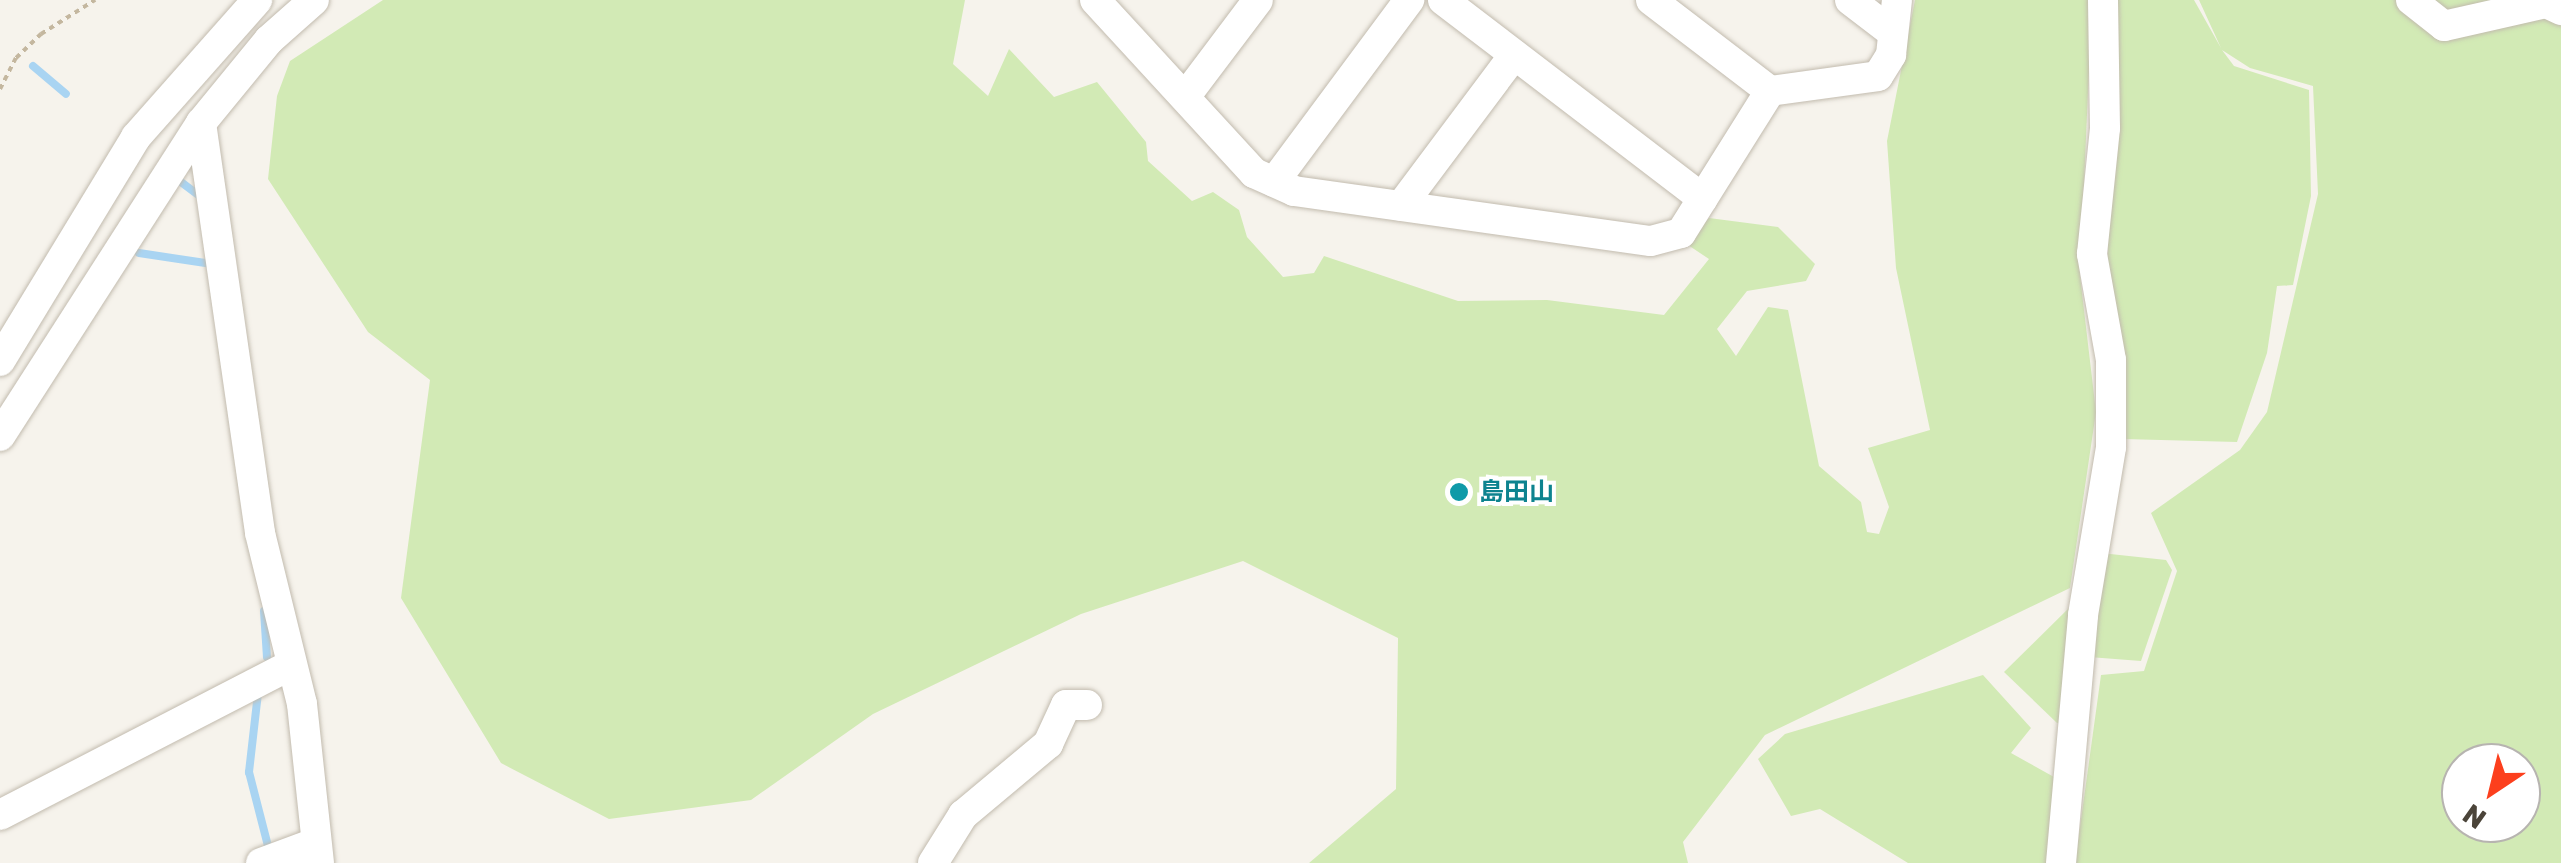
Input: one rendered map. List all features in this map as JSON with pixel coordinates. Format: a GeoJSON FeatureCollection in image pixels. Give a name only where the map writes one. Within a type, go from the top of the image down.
{"type":"FeatureCollection","features":[{"type":"Feature","properties":{"kind":"street"},"geometry":{"type":"LineString","coordinates":[[0,361],[136,137],[257,0]]}},
{"type":"Feature","properties":{"kind":"street"},"geometry":{"type":"LineString","coordinates":[[0,436],[201,123],[269,40],[314,0]]}},
{"type":"Feature","properties":{"kind":"street"},"geometry":{"type":"LineString","coordinates":[[1184,97],[1258,0]]}},
{"type":"Feature","properties":{"kind":"street"},"geometry":{"type":"LineString","coordinates":[[1274,182],[1409,0]]}},
{"type":"Feature","properties":{"kind":"street"},"geometry":{"type":"LineString","coordinates":[[1443,0],[1702,199]]}},
{"type":"Feature","properties":{"kind":"street"},"geometry":{"type":"LineString","coordinates":[[1651,0],[1770,90],[1878,76],[1891,55],[1897,0]]}},
{"type":"Feature","properties":{"kind":"street"},"geometry":{"type":"LineString","coordinates":[[1850,0],[1894,33]]}},
{"type":"Feature","properties":{"kind":"street"},"geometry":{"type":"LineString","coordinates":[[2061,863],[2083,615],[2111,447],[2111,360],[2092,254],[2105,128],[2104,0]]}},
{"type":"Feature","properties":{"kind":"street"},"geometry":{"type":"LineString","coordinates":[[2412,0],[2444,26],[2546,3],[2561,10]]}},
{"type":"Feature","properties":{"kind":"street"},"geometry":{"type":"LineString","coordinates":[[1104,3],[1254,173],[1294,191],[1651,242],[1681,233],[1770,90]]}},
{"type":"Feature","properties":{"kind":"street"},"geometry":{"type":"LineString","coordinates":[[1401,206],[1514,55]]}},
{"type":"Feature","properties":{"kind":"street"},"geometry":{"type":"LineString","coordinates":[[201,123],[260,534],[302,704],[315,853],[268,859]]}},
{"type":"Feature","properties":{"kind":"street"},"geometry":{"type":"LineString","coordinates":[[0,815],[291,666]]}},
{"type":"Feature","properties":{"kind":"street"},"geometry":{"type":"LineString","coordinates":[[933,863],[963,815],[1048,744],[1066,705],[1087,705]]}},
{"type":"Feature","properties":{"kind":"path"},"geometry":{"type":"LineString","coordinates":[[0,89],[16,58],[41,34],[95,0]]}},
{"type":"Feature","properties":{"kind":"green space"},"geometry":{"type":"Polygon","coordinates":[[[383,0],[965,0],[953,64],[988,96],[1009,49],[1054,97],[1097,82],[1146,142],[1148,161],[1192,201],[1213,192],[1239,210],[1247,237],[1283,277],[1314,273],[1324,256],[1458,301],[1547,300],[1664,315],[1709,259],[1685,243],[1709,218],[1778,227],[1815,264],[1806,281],[1747,291],[1717,329],[1736,356],[1768,307],[1788,310],[1819,466],[1861,502],[1867,532],[1879,534],[1889,507],[1868,448],[1930,430],[1896,268],[1887,141],[1915,0],[2092,0],[2080,276],[2096,412],[2070,588],[1765,735],[1683,842],[1688,863],[1309,863],[1396,789],[1398,638],[1243,561],[1081,614],[873,714],[751,800],[609,819],[501,763],[401,598],[430,380],[368,332],[268,179],[277,96],[290,61],[383,0]]]}},
{"type":"Feature","properties":{"kind":"green space"},"geometry":{"type":"Polygon","coordinates":[[[2116,0],[2194,0],[2221,48],[2199,0],[2561,0],[2561,863],[2075,863],[2101,675],[2144,671],[2177,571],[2151,513],[2240,450],[2267,412],[2318,194],[2313,86],[2250,68],[2222,50],[2234,66],[2309,90],[2311,196],[2293,285],[2277,286],[2267,353],[2237,442],[2123,439],[2107,275],[2116,0]]]}},
{"type":"Feature","properties":{"kind":"green space"},"geometry":{"type":"Polygon","coordinates":[[[2101,553],[2166,560],[2172,570],[2141,661],[2089,657],[2101,553]]]}},
{"type":"Feature","properties":{"kind":"green space"},"geometry":{"type":"Polygon","coordinates":[[[2074,603],[2063,723],[2057,723],[2004,672],[2074,603]]]}},
{"type":"Feature","properties":{"kind":"green space"},"geometry":{"type":"Polygon","coordinates":[[[1983,675],[2031,728],[2011,753],[2054,777],[2051,863],[1908,863],[1820,809],[1791,816],[1758,759],[1785,734],[1983,675]]]}},
{"type":"Feature","properties":{"kind":"waterway"},"geometry":{"type":"LineString","coordinates":[[33,66],[66,94]]}},
{"type":"Feature","properties":{"kind":"waterway"},"geometry":{"type":"LineString","coordinates":[[177,179],[202,198]]}},
{"type":"Feature","properties":{"kind":"waterway"},"geometry":{"type":"LineString","coordinates":[[139,253],[212,264]]}},
{"type":"Feature","properties":{"kind":"waterway"},"geometry":{"type":"LineString","coordinates":[[264,611],[267,657]]}},
{"type":"Feature","properties":{"kind":"waterway"},"geometry":{"type":"LineString","coordinates":[[258,693],[249,772],[270,854]]}},
{"type":"Feature","properties":{"kind":"place","name":"島田山"},"geometry":{"type":"Point","coordinates":[1459,492]}}]}
